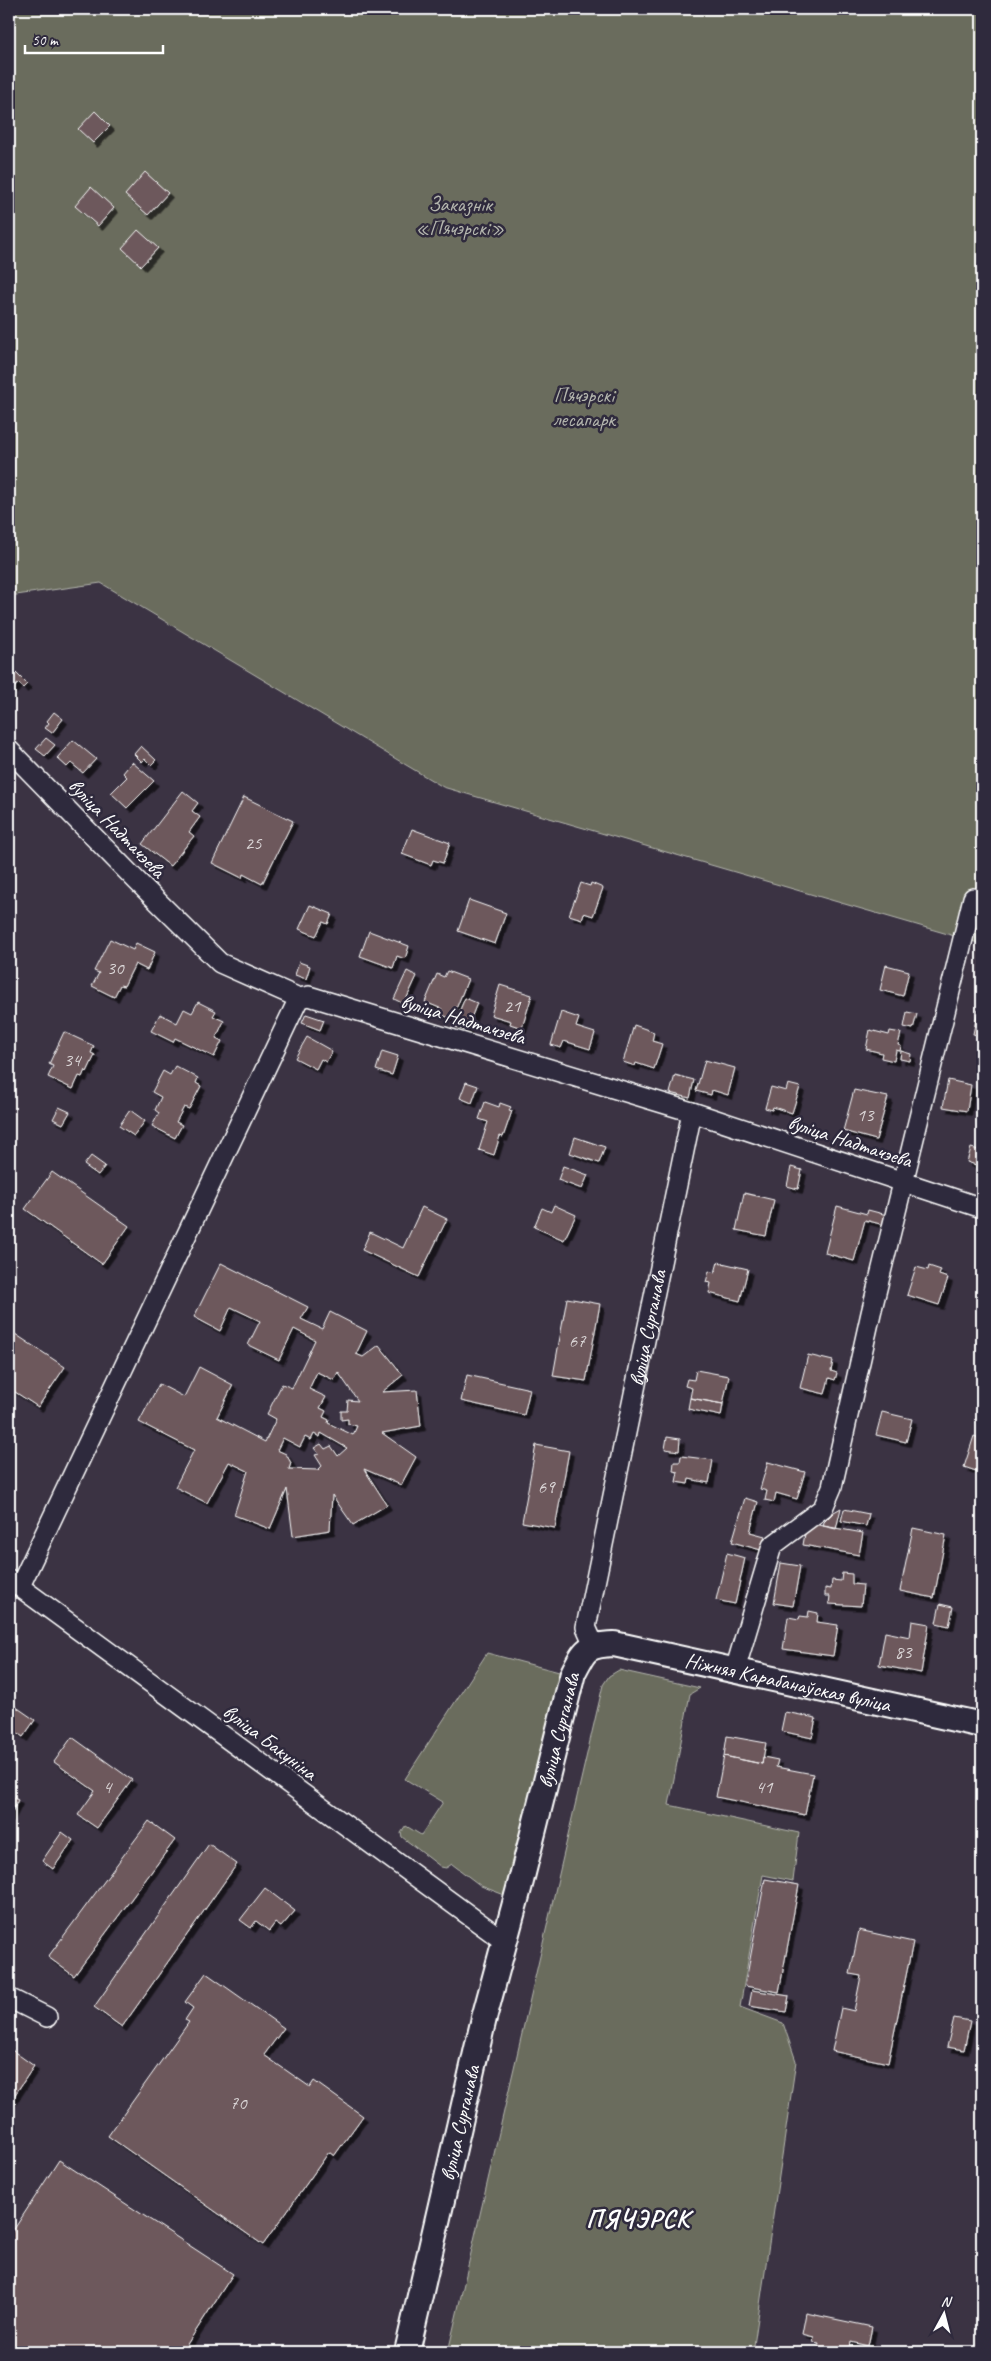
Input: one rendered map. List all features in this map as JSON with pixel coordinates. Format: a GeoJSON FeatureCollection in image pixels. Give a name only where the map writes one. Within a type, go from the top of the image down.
{"type":"FeatureCollection","features":[{"type":"Feature","properties":{"kind":"main road","name":"Ніжняя Карабанаўская вуліца"},"geometry":{"type":"LineString","coordinates":[[594,1645],[614,1644],[982,1725]]}},
{"type":"Feature","properties":{"kind":"main road","name":"вуліца Сурганава"},"geometry":{"type":"LineString","coordinates":[[407,2352],[504,1941],[522,1881],[573,1673],[582,1656],[594,1645]]}},
{"type":"Feature","properties":{"kind":"street","name":"вуліца Надтачэева"},"geometry":{"type":"LineString","coordinates":[[9,750],[137,882],[220,962],[300,998],[309,996],[692,1112],[982,1208]]}},
{"type":"Feature","properties":{"kind":"street"},"geometry":{"type":"LineString","coordinates":[[734,1670],[772,1546],[822,1508],[832,1487],[871,1313],[973,898]]}},
{"type":"Feature","properties":{"kind":"street"},"geometry":{"type":"LineString","coordinates":[[14,1582],[300,998]]}},
{"type":"Feature","properties":{"kind":"street","name":"вуліца Сурганава"},"geometry":{"type":"LineString","coordinates":[[594,1645],[586,1628],[692,1112]]}},
{"type":"Feature","properties":{"kind":"street","name":"вуліца Бакуніна"},"geometry":{"type":"LineString","coordinates":[[14,1582],[504,1941]]}},
{"type":"Feature","properties":{"kind":"street"},"geometry":{"type":"LineString","coordinates":[[9,1998],[47,2017]]}},
{"type":"Feature","properties":{"kind":"green space","name":"Пячэрскі лесапарк"},"geometry":{"type":"Polygon","coordinates":[[[9,9],[982,9],[982,944],[443,787],[101,583],[9,596],[9,9]]]}},
{"type":"Feature","properties":{"kind":"green space"},"geometry":{"type":"Polygon","coordinates":[[[487,1653],[563,1673],[515,1899],[481,1886],[452,1864],[446,1868],[441,1867],[402,1837],[401,1833],[406,1826],[421,1835],[443,1802],[405,1779],[487,1653]]]}},
{"type":"Feature","properties":{"kind":"green space"},"geometry":{"type":"Polygon","coordinates":[[[619,1670],[700,1688],[690,1694],[669,1805],[799,1833],[793,1881],[763,1875],[740,2007],[783,2023],[796,2061],[753,2352],[448,2352],[603,1685],[609,1676],[619,1670]]]}},
{"type":"Feature","properties":{"kind":"building"},"geometry":{"type":"Polygon","coordinates":[[[95,111],[110,126],[93,143],[78,129],[95,111]]]}},
{"type":"Feature","properties":{"kind":"building"},"geometry":{"type":"Polygon","coordinates":[[[145,172],[168,193],[148,215],[125,195],[145,172]]]}},
{"type":"Feature","properties":{"kind":"building"},"geometry":{"type":"Polygon","coordinates":[[[91,187],[114,208],[98,226],[75,206],[91,187]]]}},
{"type":"Feature","properties":{"kind":"building"},"geometry":{"type":"Polygon","coordinates":[[[138,230],[158,248],[141,266],[122,248],[138,230]]]}},
{"type":"Feature","properties":{"kind":"building"},"geometry":{"type":"Polygon","coordinates":[[[15,672],[27,684],[23,688],[19,683],[10,691],[12,693],[9,697],[9,678],[15,672]]]}},
{"type":"Feature","properties":{"kind":"building"},"geometry":{"type":"Polygon","coordinates":[[[54,712],[63,719],[52,733],[45,728],[49,723],[47,721],[54,712]]]}},
{"type":"Feature","properties":{"kind":"building"},"geometry":{"type":"Polygon","coordinates":[[[46,738],[55,745],[45,756],[36,749],[46,738]]]}},
{"type":"Feature","properties":{"kind":"building"},"geometry":{"type":"Polygon","coordinates":[[[73,740],[96,759],[83,773],[71,763],[67,767],[57,758],[73,740]]]}},
{"type":"Feature","properties":{"kind":"building"},"geometry":{"type":"Polygon","coordinates":[[[141,746],[156,760],[151,765],[145,759],[142,762],[134,754],[141,746]]]}},
{"type":"Feature","properties":{"kind":"building"},"geometry":{"type":"Polygon","coordinates":[[[132,762],[154,781],[127,808],[111,793],[127,777],[123,773],[132,762]]]}},
{"type":"Feature","properties":{"kind":"building"},"geometry":{"type":"Polygon","coordinates":[[[183,791],[198,803],[192,811],[200,817],[189,832],[194,836],[170,866],[142,844],[183,791]]]}},
{"type":"Feature","properties":{"kind":"building"},"geometry":{"type":"Polygon","coordinates":[[[244,797],[293,821],[262,884],[243,874],[242,878],[212,863],[244,797]]]}},
{"type":"Feature","properties":{"kind":"building"},"geometry":{"type":"Polygon","coordinates":[[[412,829],[450,843],[443,863],[433,860],[431,865],[402,854],[412,829]]]}},
{"type":"Feature","properties":{"kind":"building"},"geometry":{"type":"Polygon","coordinates":[[[581,883],[590,886],[591,883],[603,888],[593,916],[584,913],[582,919],[569,915],[581,883]]]}},
{"type":"Feature","properties":{"kind":"building"},"geometry":{"type":"Polygon","coordinates":[[[469,900],[506,913],[495,944],[458,931],[469,900]]]}},
{"type":"Feature","properties":{"kind":"building"},"geometry":{"type":"Polygon","coordinates":[[[310,905],[332,914],[328,924],[323,922],[316,936],[299,929],[310,905]]]}},
{"type":"Feature","properties":{"kind":"building"},"geometry":{"type":"Polygon","coordinates":[[[369,931],[409,946],[405,959],[397,956],[393,968],[360,956],[369,931]]]}},
{"type":"Feature","properties":{"kind":"building"},"geometry":{"type":"Polygon","coordinates":[[[110,939],[133,950],[136,943],[155,952],[147,970],[135,964],[124,986],[120,985],[114,997],[92,986],[99,973],[94,971],[110,939]]]}},
{"type":"Feature","properties":{"kind":"building"},"geometry":{"type":"Polygon","coordinates":[[[299,962],[310,966],[306,979],[295,975],[299,962]]]}},
{"type":"Feature","properties":{"kind":"building"},"geometry":{"type":"Polygon","coordinates":[[[886,965],[909,971],[903,996],[880,990],[886,965]]]}},
{"type":"Feature","properties":{"kind":"building"},"geometry":{"type":"Polygon","coordinates":[[[407,971],[417,976],[404,1004],[394,999],[407,971]]]}},
{"type":"Feature","properties":{"kind":"building"},"geometry":{"type":"Polygon","coordinates":[[[447,971],[468,979],[452,1019],[440,1014],[442,1009],[425,1002],[437,974],[444,977],[447,971]]]}},
{"type":"Feature","properties":{"kind":"building"},"geometry":{"type":"Polygon","coordinates":[[[500,985],[532,995],[522,1028],[510,1024],[511,1021],[491,1015],[500,985]]]}},
{"type":"Feature","properties":{"kind":"building"},"geometry":{"type":"Polygon","coordinates":[[[465,998],[477,1003],[466,1031],[453,1026],[465,998]]]}},
{"type":"Feature","properties":{"kind":"building"},"geometry":{"type":"Polygon","coordinates":[[[198,1002],[216,1011],[213,1016],[224,1021],[216,1038],[222,1041],[214,1057],[175,1038],[173,1042],[151,1031],[160,1014],[177,1023],[184,1009],[192,1013],[198,1002]]]}},
{"type":"Feature","properties":{"kind":"building"},"geometry":{"type":"Polygon","coordinates":[[[978,1010],[982,1011],[982,1036],[973,1034],[978,1010]]]}},
{"type":"Feature","properties":{"kind":"building"},"geometry":{"type":"Polygon","coordinates":[[[561,1012],[579,1018],[576,1027],[595,1033],[590,1049],[564,1041],[561,1048],[551,1045],[561,1012]]]}},
{"type":"Feature","properties":{"kind":"building"},"geometry":{"type":"Polygon","coordinates":[[[907,1012],[917,1014],[913,1029],[904,1027],[907,1012]]]}},
{"type":"Feature","properties":{"kind":"building"},"geometry":{"type":"Polygon","coordinates":[[[306,1014],[324,1020],[320,1030],[302,1023],[306,1014]]]}},
{"type":"Feature","properties":{"kind":"building"},"geometry":{"type":"Polygon","coordinates":[[[634,1025],[654,1032],[652,1041],[662,1044],[654,1069],[636,1063],[635,1066],[623,1062],[634,1025]]]}},
{"type":"Feature","properties":{"kind":"building"},"geometry":{"type":"Polygon","coordinates":[[[870,1030],[889,1035],[890,1031],[901,1033],[898,1045],[901,1046],[900,1051],[896,1050],[894,1061],[881,1058],[882,1053],[866,1049],[870,1030]]]}},
{"type":"Feature","properties":{"kind":"building"},"geometry":{"type":"Polygon","coordinates":[[[64,1032],[94,1046],[91,1053],[95,1055],[87,1072],[85,1070],[82,1077],[79,1076],[73,1089],[48,1077],[53,1066],[49,1064],[64,1032]]]}},
{"type":"Feature","properties":{"kind":"building"},"geometry":{"type":"Polygon","coordinates":[[[307,1037],[332,1051],[326,1062],[321,1059],[316,1069],[295,1058],[307,1037]]]}},
{"type":"Feature","properties":{"kind":"building"},"geometry":{"type":"Polygon","coordinates":[[[382,1051],[398,1056],[392,1075],[376,1070],[382,1051]]]}},
{"type":"Feature","properties":{"kind":"building"},"geometry":{"type":"Polygon","coordinates":[[[901,1051],[911,1054],[910,1061],[900,1059],[901,1051]]]}},
{"type":"Feature","properties":{"kind":"building"},"geometry":{"type":"Polygon","coordinates":[[[705,1060],[735,1068],[728,1095],[712,1090],[711,1095],[696,1091],[705,1060]]]}},
{"type":"Feature","properties":{"kind":"building"},"geometry":{"type":"Polygon","coordinates":[[[175,1066],[198,1078],[196,1083],[201,1086],[189,1109],[184,1107],[176,1122],[182,1125],[175,1138],[152,1126],[159,1113],[155,1110],[161,1097],[152,1092],[163,1071],[170,1075],[175,1066]]]}},
{"type":"Feature","properties":{"kind":"building"},"geometry":{"type":"Polygon","coordinates":[[[675,1075],[694,1080],[690,1098],[670,1093],[675,1075]]]}},
{"type":"Feature","properties":{"kind":"building"},"geometry":{"type":"Polygon","coordinates":[[[948,1080],[971,1085],[967,1111],[943,1107],[948,1080]]]}},
{"type":"Feature","properties":{"kind":"building"},"geometry":{"type":"Polygon","coordinates":[[[466,1082],[478,1086],[472,1103],[460,1098],[466,1082]]]}},
{"type":"Feature","properties":{"kind":"building"},"geometry":{"type":"Polygon","coordinates":[[[788,1084],[800,1087],[792,1113],[773,1107],[772,1110],[765,1108],[771,1087],[786,1091],[788,1084]]]}},
{"type":"Feature","properties":{"kind":"building"},"geometry":{"type":"Polygon","coordinates":[[[854,1090],[888,1097],[876,1140],[843,1131],[854,1090]]]}},
{"type":"Feature","properties":{"kind":"building"},"geometry":{"type":"Polygon","coordinates":[[[485,1102],[499,1107],[500,1103],[511,1107],[509,1110],[512,1111],[503,1137],[500,1136],[494,1155],[479,1150],[488,1122],[479,1119],[485,1102]]]}},
{"type":"Feature","properties":{"kind":"building"},"geometry":{"type":"Polygon","coordinates":[[[59,1107],[70,1112],[63,1124],[53,1119],[59,1107]]]}},
{"type":"Feature","properties":{"kind":"building"},"geometry":{"type":"Polygon","coordinates":[[[130,1110],[145,1121],[134,1136],[119,1126],[130,1110]]]}},
{"type":"Feature","properties":{"kind":"building"},"geometry":{"type":"Polygon","coordinates":[[[575,1137],[605,1147],[599,1163],[570,1153],[575,1137]]]}},
{"type":"Feature","properties":{"kind":"building"},"geometry":{"type":"Polygon","coordinates":[[[981,1141],[982,1167],[967,1162],[971,1148],[979,1150],[981,1141]]]}},
{"type":"Feature","properties":{"kind":"building"},"geometry":{"type":"Polygon","coordinates":[[[91,1156],[105,1166],[98,1175],[84,1165],[91,1156]]]}},
{"type":"Feature","properties":{"kind":"building"},"geometry":{"type":"Polygon","coordinates":[[[563,1166],[588,1175],[582,1189],[558,1180],[563,1166]]]}},
{"type":"Feature","properties":{"kind":"building"},"geometry":{"type":"Polygon","coordinates":[[[791,1167],[802,1170],[798,1189],[787,1186],[791,1167]]]}},
{"type":"Feature","properties":{"kind":"building"},"geometry":{"type":"Polygon","coordinates":[[[52,1172],[129,1226],[102,1264],[25,1209],[52,1172]]]}},
{"type":"Feature","properties":{"kind":"building"},"geometry":{"type":"Polygon","coordinates":[[[744,1193],[774,1200],[766,1236],[736,1230],[744,1193]]]}},
{"type":"Feature","properties":{"kind":"building"},"geometry":{"type":"Polygon","coordinates":[[[554,1205],[576,1215],[564,1240],[534,1227],[542,1208],[551,1212],[554,1205]]]}},
{"type":"Feature","properties":{"kind":"building"},"geometry":{"type":"Polygon","coordinates":[[[837,1206],[867,1214],[868,1210],[887,1215],[884,1225],[865,1220],[854,1261],[825,1253],[837,1206]]]}},
{"type":"Feature","properties":{"kind":"building"},"geometry":{"type":"Polygon","coordinates":[[[422,1207],[447,1219],[419,1277],[362,1250],[370,1232],[403,1248],[422,1207]]]}},
{"type":"Feature","properties":{"kind":"building"},"geometry":{"type":"Polygon","coordinates":[[[718,1262],[748,1269],[740,1301],[709,1293],[711,1283],[706,1282],[709,1271],[715,1273],[718,1262]]]}},
{"type":"Feature","properties":{"kind":"building"},"geometry":{"type":"Polygon","coordinates":[[[221,1263],[308,1307],[301,1319],[322,1329],[330,1312],[367,1331],[356,1354],[363,1357],[379,1345],[403,1375],[382,1392],[417,1390],[421,1426],[382,1433],[416,1457],[401,1485],[364,1469],[387,1505],[353,1525],[332,1495],[330,1530],[293,1536],[287,1489],[270,1529],[234,1515],[248,1471],[229,1462],[207,1503],[175,1487],[194,1450],[139,1422],[159,1384],[184,1397],[199,1367],[233,1385],[217,1417],[265,1442],[276,1419],[267,1414],[282,1384],[292,1388],[315,1340],[294,1329],[279,1360],[248,1345],[260,1321],[231,1307],[220,1331],[194,1317],[221,1263]],[[317,1372],[309,1389],[326,1397],[320,1408],[326,1411],[323,1417],[329,1420],[328,1423],[353,1435],[357,1426],[348,1424],[348,1419],[341,1420],[341,1411],[347,1411],[348,1400],[358,1401],[338,1372],[334,1380],[317,1372]],[[321,1433],[320,1437],[314,1434],[311,1440],[305,1437],[300,1447],[283,1438],[277,1450],[286,1454],[291,1463],[289,1469],[318,1470],[322,1466],[315,1455],[319,1454],[314,1448],[321,1444],[325,1449],[331,1446],[338,1456],[347,1448],[321,1433]]]}},
{"type":"Feature","properties":{"kind":"building"},"geometry":{"type":"Polygon","coordinates":[[[929,1266],[941,1270],[939,1275],[948,1278],[939,1305],[907,1295],[916,1267],[928,1270],[929,1266]]]}},
{"type":"Feature","properties":{"kind":"building"},"geometry":{"type":"Polygon","coordinates":[[[567,1298],[600,1304],[586,1381],[553,1376],[567,1298]]]}},
{"type":"Feature","properties":{"kind":"building"},"geometry":{"type":"Polygon","coordinates":[[[9,1330],[65,1367],[38,1407],[9,1388],[9,1330]]]}},
{"type":"Feature","properties":{"kind":"building"},"geometry":{"type":"Polygon","coordinates":[[[808,1355],[833,1361],[831,1371],[837,1373],[835,1380],[829,1378],[825,1394],[800,1388],[808,1355]]]}},
{"type":"Feature","properties":{"kind":"building"},"geometry":{"type":"Polygon","coordinates":[[[696,1370],[729,1376],[723,1404],[690,1398],[692,1388],[685,1386],[687,1379],[694,1380],[696,1370]]]}},
{"type":"Feature","properties":{"kind":"building"},"geometry":{"type":"Polygon","coordinates":[[[467,1375],[530,1389],[524,1415],[461,1401],[467,1375]]]}},
{"type":"Feature","properties":{"kind":"building"},"geometry":{"type":"Polygon","coordinates":[[[690,1398],[723,1404],[721,1416],[688,1409],[690,1398]]]}},
{"type":"Feature","properties":{"kind":"building"},"geometry":{"type":"Polygon","coordinates":[[[882,1412],[912,1419],[906,1442],[876,1435],[882,1412]]]}},
{"type":"Feature","properties":{"kind":"building"},"geometry":{"type":"Polygon","coordinates":[[[974,1436],[982,1439],[982,1473],[964,1467],[974,1436]]]}},
{"type":"Feature","properties":{"kind":"building"},"geometry":{"type":"Polygon","coordinates":[[[667,1437],[680,1439],[679,1451],[665,1449],[667,1437]]]}},
{"type":"Feature","properties":{"kind":"building"},"geometry":{"type":"Polygon","coordinates":[[[536,1445],[569,1451],[555,1528],[522,1522],[536,1445]]]}},
{"type":"Feature","properties":{"kind":"building"},"geometry":{"type":"Polygon","coordinates":[[[681,1456],[713,1460],[709,1483],[689,1479],[688,1484],[676,1482],[678,1472],[673,1471],[674,1462],[680,1462],[681,1456]]]}},
{"type":"Feature","properties":{"kind":"building"},"geometry":{"type":"Polygon","coordinates":[[[768,1462],[805,1472],[797,1499],[776,1493],[774,1502],[765,1500],[767,1491],[760,1489],[768,1462]]]}},
{"type":"Feature","properties":{"kind":"building"},"geometry":{"type":"Polygon","coordinates":[[[745,1498],[758,1502],[750,1532],[765,1536],[761,1550],[732,1542],[745,1498]]]}},
{"type":"Feature","properties":{"kind":"building"},"geometry":{"type":"Polygon","coordinates":[[[841,1508],[836,1529],[823,1526],[824,1522],[834,1512],[841,1508]]]}},
{"type":"Feature","properties":{"kind":"building"},"geometry":{"type":"Polygon","coordinates":[[[844,1509],[869,1514],[866,1526],[841,1521],[844,1509]]]}},
{"type":"Feature","properties":{"kind":"building"},"geometry":{"type":"Polygon","coordinates":[[[807,1523],[863,1533],[859,1555],[803,1545],[807,1523]]]}},
{"type":"Feature","properties":{"kind":"building"},"geometry":{"type":"Polygon","coordinates":[[[913,1528],[946,1535],[934,1598],[900,1591],[913,1528]]]}},
{"type":"Feature","properties":{"kind":"building"},"geometry":{"type":"Polygon","coordinates":[[[727,1553],[745,1558],[735,1604],[716,1600],[727,1553]]]}},
{"type":"Feature","properties":{"kind":"building"},"geometry":{"type":"Polygon","coordinates":[[[781,1563],[800,1566],[793,1606],[774,1603],[781,1563]]]}},
{"type":"Feature","properties":{"kind":"building"},"geometry":{"type":"Polygon","coordinates":[[[842,1573],[852,1574],[852,1584],[863,1585],[861,1606],[829,1604],[830,1596],[825,1596],[825,1588],[831,1589],[832,1580],[841,1581],[842,1573]]]}},
{"type":"Feature","properties":{"kind":"building"},"geometry":{"type":"Polygon","coordinates":[[[940,1604],[953,1607],[949,1626],[936,1623],[940,1604]]]}},
{"type":"Feature","properties":{"kind":"building"},"geometry":{"type":"Polygon","coordinates":[[[809,1611],[818,1613],[817,1622],[838,1625],[833,1656],[783,1649],[788,1617],[799,1619],[800,1616],[808,1617],[809,1611]]]}},
{"type":"Feature","properties":{"kind":"building"},"geometry":{"type":"Polygon","coordinates":[[[912,1621],[929,1624],[921,1673],[879,1665],[885,1632],[910,1637],[912,1621]]]}},
{"type":"Feature","properties":{"kind":"building"},"geometry":{"type":"Polygon","coordinates":[[[9,1702],[35,1720],[23,1737],[9,1727],[9,1702]]]}},
{"type":"Feature","properties":{"kind":"building"},"geometry":{"type":"Polygon","coordinates":[[[785,1712],[816,1718],[812,1738],[781,1731],[785,1712]]]}},
{"type":"Feature","properties":{"kind":"building"},"geometry":{"type":"Polygon","coordinates":[[[727,1736],[766,1743],[762,1764],[724,1756],[727,1736]]]}},
{"type":"Feature","properties":{"kind":"building"},"geometry":{"type":"Polygon","coordinates":[[[72,1737],[132,1780],[97,1828],[78,1815],[95,1791],[54,1762],[72,1737]]]}},
{"type":"Feature","properties":{"kind":"building"},"geometry":{"type":"Polygon","coordinates":[[[724,1756],[762,1764],[763,1757],[778,1760],[776,1767],[813,1774],[805,1815],[716,1797],[724,1756]]]}},
{"type":"Feature","properties":{"kind":"building"},"geometry":{"type":"Polygon","coordinates":[[[9,1795],[18,1800],[9,1818],[9,1795]]]}},
{"type":"Feature","properties":{"kind":"building"},"geometry":{"type":"Polygon","coordinates":[[[149,1821],[175,1840],[74,1976],[48,1957],[149,1821]]]}},
{"type":"Feature","properties":{"kind":"building"},"geometry":{"type":"Polygon","coordinates":[[[62,1832],[73,1840],[53,1869],[42,1861],[62,1832]]]}},
{"type":"Feature","properties":{"kind":"building"},"geometry":{"type":"Polygon","coordinates":[[[209,1844],[237,1864],[122,2027],[94,2007],[209,1844]]]}},
{"type":"Feature","properties":{"kind":"building"},"geometry":{"type":"Polygon","coordinates":[[[765,1879],[799,1885],[779,1992],[745,1986],[765,1879]]]}},
{"type":"Feature","properties":{"kind":"building"},"geometry":{"type":"Polygon","coordinates":[[[265,1888],[295,1911],[281,1927],[275,1923],[269,1931],[256,1921],[251,1928],[240,1920],[265,1888]]]}},
{"type":"Feature","properties":{"kind":"building"},"geometry":{"type":"Polygon","coordinates":[[[859,1930],[913,1942],[888,2063],[832,2051],[841,2008],[854,2011],[861,1976],[850,1974],[859,1930]]]}},
{"type":"Feature","properties":{"kind":"building"},"geometry":{"type":"Polygon","coordinates":[[[206,1973],[284,2028],[264,2055],[310,2087],[314,2081],[363,2116],[334,2156],[329,2152],[263,2245],[108,2136],[189,2022],[185,2020],[193,2008],[185,2002],[206,1973]]]}},
{"type":"Feature","properties":{"kind":"building"},"geometry":{"type":"Polygon","coordinates":[[[752,1990],[789,1996],[786,2012],[749,2006],[752,1990]]]}},
{"type":"Feature","properties":{"kind":"building"},"geometry":{"type":"Polygon","coordinates":[[[954,2018],[970,2021],[964,2050],[947,2047],[954,2018]]]}},
{"type":"Feature","properties":{"kind":"building"},"geometry":{"type":"Polygon","coordinates":[[[9,2048],[34,2066],[10,2102],[9,2101],[9,2048]]]}},
{"type":"Feature","properties":{"kind":"building"},"geometry":{"type":"Polygon","coordinates":[[[59,2160],[233,2274],[182,2352],[9,2352],[9,2237],[59,2160]]]}},
{"type":"Feature","properties":{"kind":"building"},"geometry":{"type":"Polygon","coordinates":[[[806,2313],[872,2327],[868,2346],[851,2342],[850,2347],[857,2348],[856,2352],[817,2352],[819,2343],[813,2342],[814,2337],[802,2334],[806,2313]]]}},
{"type":"Feature","properties":{"kind":"district","name":"ПЯЧЭРСК"},"geometry":{"type":"Point","coordinates":[638,2218]}},
{"type":"Feature","properties":{"kind":"park label","name":"Заказнік «Пячэрскі»"},"geometry":{"type":"Point","coordinates":[460,216]}}]}
